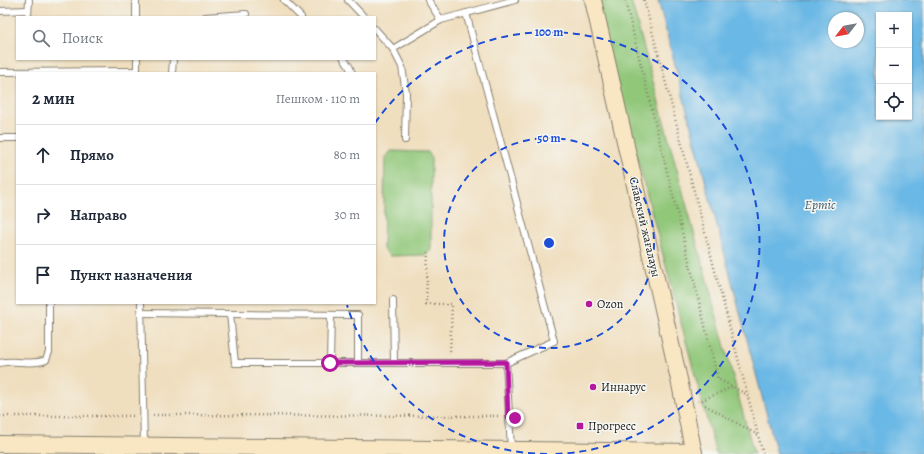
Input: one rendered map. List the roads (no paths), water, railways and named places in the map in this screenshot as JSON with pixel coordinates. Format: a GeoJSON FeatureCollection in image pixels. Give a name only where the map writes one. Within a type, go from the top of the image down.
{"type":"FeatureCollection","features":[{"type":"Feature","properties":{"kind":"street","name":"Славский жағалауы"},"geometry":{"type":"LineString","coordinates":[[593,0],[694,453]]}},
{"type":"Feature","properties":{"kind":"street"},"geometry":{"type":"LineString","coordinates":[[0,444],[694,453]]}},
{"type":"Feature","properties":{"kind":"lane"},"geometry":{"type":"LineString","coordinates":[[28,16],[29,0]]}},
{"type":"Feature","properties":{"kind":"lane"},"geometry":{"type":"LineString","coordinates":[[136,0],[136,16]]}},
{"type":"Feature","properties":{"kind":"lane"},"geometry":{"type":"LineString","coordinates":[[284,0],[300,16]]}},
{"type":"Feature","properties":{"kind":"lane"},"geometry":{"type":"LineString","coordinates":[[348,0],[363,16]]}},
{"type":"Feature","properties":{"kind":"lane"},"geometry":{"type":"LineString","coordinates":[[428,0],[441,20]]}},
{"type":"Feature","properties":{"kind":"lane"},"geometry":{"type":"LineString","coordinates":[[393,49],[441,20],[515,0]]}},
{"type":"Feature","properties":{"kind":"lane"},"geometry":{"type":"LineString","coordinates":[[0,11],[28,10]]}},
{"type":"Feature","properties":{"kind":"lane"},"geometry":{"type":"LineString","coordinates":[[230,314],[235,363],[506,362],[554,341],[466,13]]}},
{"type":"Feature","properties":{"kind":"lane"},"geometry":{"type":"LineString","coordinates":[[219,16],[246,14]]}},
{"type":"Feature","properties":{"kind":"lane"},"geometry":{"type":"LineString","coordinates":[[376,30],[393,49],[402,67],[405,86],[405,140]]}},
{"type":"Feature","properties":{"kind":"lane"},"geometry":{"type":"LineString","coordinates":[[0,72],[137,72],[137,60]]}},
{"type":"Feature","properties":{"kind":"lane"},"geometry":{"type":"LineString","coordinates":[[172,72],[173,60]]}},
{"type":"Feature","properties":{"kind":"lane"},"geometry":{"type":"LineString","coordinates":[[345,60],[352,72]]}},
{"type":"Feature","properties":{"kind":"lane"},"geometry":{"type":"LineString","coordinates":[[0,138],[16,138]]}},
{"type":"Feature","properties":{"kind":"lane"},"geometry":{"type":"LineString","coordinates":[[393,300],[394,363]]}},
{"type":"Feature","properties":{"kind":"lane"},"geometry":{"type":"LineString","coordinates":[[0,363],[8,361],[38,363],[46,360],[49,352],[49,304]]}},
{"type":"Feature","properties":{"kind":"lane"},"geometry":{"type":"LineString","coordinates":[[141,304],[144,446]]}},
{"type":"Feature","properties":{"kind":"lane"},"geometry":{"type":"LineString","coordinates":[[141,313],[358,315],[358,363]]}},
{"type":"Feature","properties":{"kind":"lane"},"geometry":{"type":"LineString","coordinates":[[330,363],[331,315]]}},
{"type":"Feature","properties":{"kind":"lane"},"geometry":{"type":"LineString","coordinates":[[505,451],[508,417],[506,362]]}},
{"type":"Feature","properties":{"kind":"water","name":"Ертіс"},"geometry":{"type":"Polygon","coordinates":[[[658,0],[924,0],[924,454],[777,454],[658,0]]]}},
{"type":"Feature","properties":{"kind":"place","name":"Ozon"},"geometry":{"type":"Point","coordinates":[589,304]}},
{"type":"Feature","properties":{"kind":"place","name":"Иннарус"},"geometry":{"type":"Point","coordinates":[593,387]}},
{"type":"Feature","properties":{"kind":"place","name":"Прогресс"},"geometry":{"type":"Point","coordinates":[580,426]}}]}
